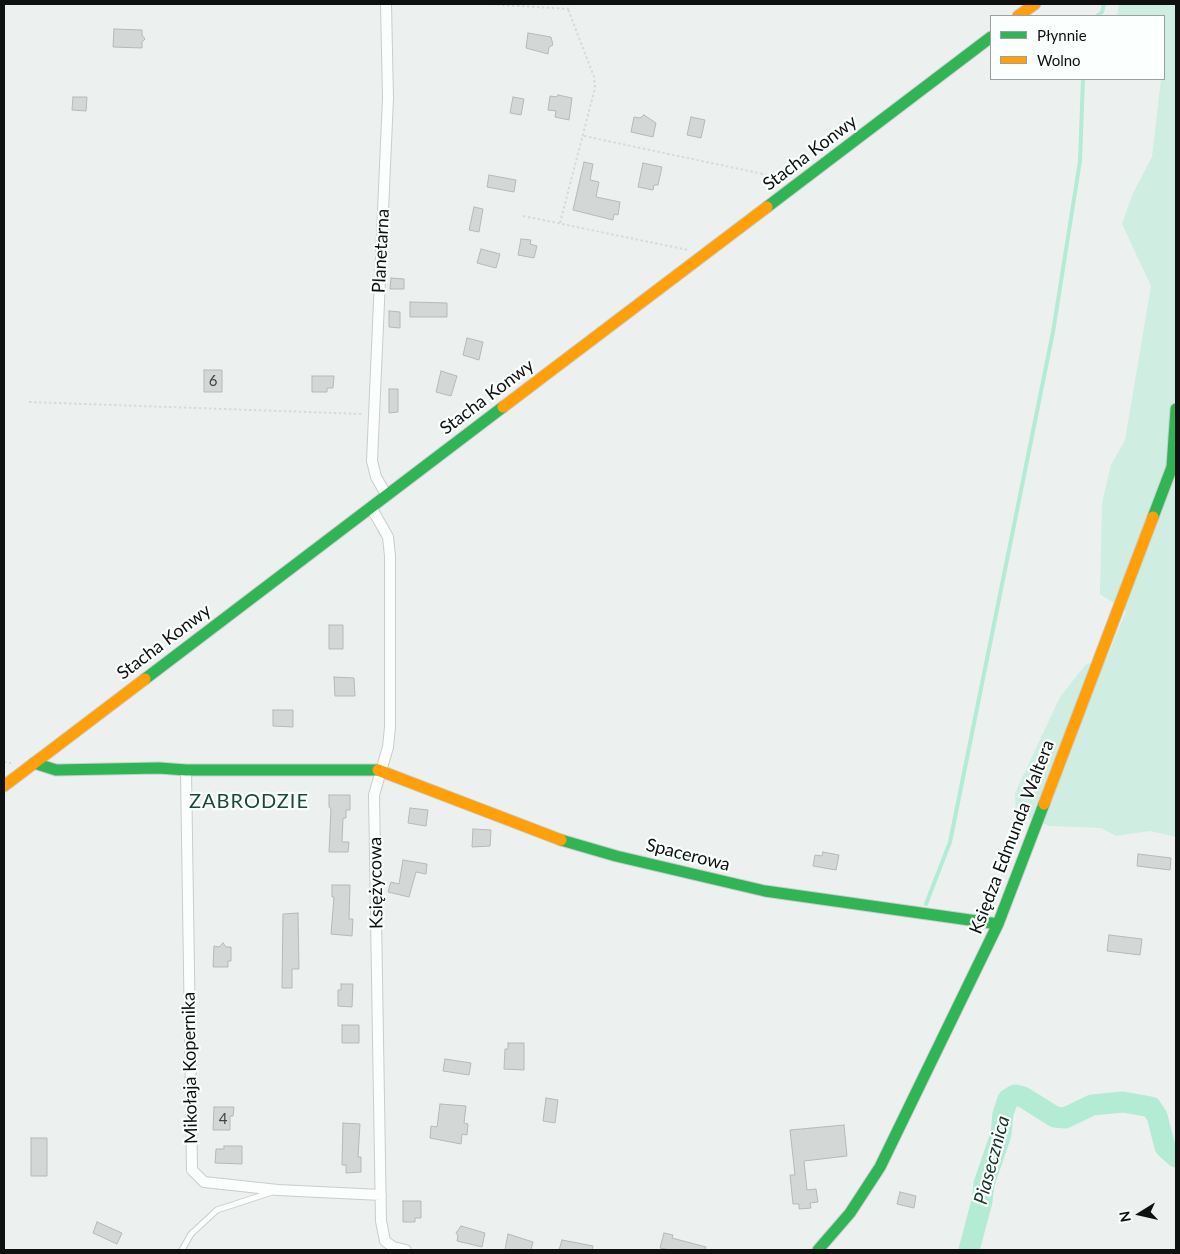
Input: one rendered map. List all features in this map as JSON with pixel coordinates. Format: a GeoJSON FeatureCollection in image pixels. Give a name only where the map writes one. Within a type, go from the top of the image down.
{"type":"FeatureCollection","features":[{"type":"Feature","properties":{"kind":"street","name":"Planetarna"},"geometry":{"type":"LineString","coordinates":[[386,4],[388,98],[372,461],[376,477],[387,496]]}},
{"type":"Feature","properties":{"kind":"street"},"geometry":{"type":"LineString","coordinates":[[1019,15],[1034,4]]}},
{"type":"Feature","properties":{"kind":"street","name":"Stacha Konwy"},"geometry":{"type":"LineString","coordinates":[[4,786],[990,38]]}},
{"type":"Feature","properties":{"kind":"street","name":"Księdza Edmunda Waltera"},"geometry":{"type":"LineString","coordinates":[[818,1250],[850,1213],[880,1167],[998,924],[1172,467],[1176,409]]}},
{"type":"Feature","properties":{"kind":"street","name":"Księżycowa"},"geometry":{"type":"LineString","coordinates":[[371,507],[388,537],[390,556],[390,727],[388,747],[374,795],[382,1234],[385,1241],[393,1247],[406,1250]]}},
{"type":"Feature","properties":{"kind":"street"},"geometry":{"type":"LineString","coordinates":[[34,763],[56,770],[159,768],[186,770],[381,770]]}},
{"type":"Feature","properties":{"kind":"street","name":"Mikołaja Kopernika"},"geometry":{"type":"LineString","coordinates":[[186,770],[192,1170],[204,1182],[278,1190],[381,1195]]}},
{"type":"Feature","properties":{"kind":"street","name":"Spacerowa"},"geometry":{"type":"LineString","coordinates":[[381,770],[572,844],[616,856],[765,891],[998,924]]}},
{"type":"Feature","properties":{"kind":"lane"},"geometry":{"type":"LineString","coordinates":[[182,1250],[191,1234],[217,1210],[278,1190]]}},
{"type":"Feature","properties":{"kind":"path"},"geometry":{"type":"LineString","coordinates":[[487,4],[568,9]]}},
{"type":"Feature","properties":{"kind":"path"},"geometry":{"type":"LineString","coordinates":[[560,223],[584,136],[595,83],[568,9],[569,4]]}},
{"type":"Feature","properties":{"kind":"path"},"geometry":{"type":"LineString","coordinates":[[584,136],[763,174],[795,186]]}},
{"type":"Feature","properties":{"kind":"path"},"geometry":{"type":"LineString","coordinates":[[523,216],[679,247],[702,257]]}},
{"type":"Feature","properties":{"kind":"path"},"geometry":{"type":"LineString","coordinates":[[29,402],[373,414]]}},
{"type":"Feature","properties":{"kind":"green space"},"geometry":{"type":"Polygon","coordinates":[[[1119,4],[1176,4],[1176,837],[1150,831],[1116,836],[1101,828],[1050,826],[1016,814],[1015,793],[1060,697],[1086,664],[1106,660],[1126,611],[1100,594],[1102,503],[1111,465],[1125,440],[1151,286],[1122,224],[1133,193],[1152,157],[1161,80],[1165,80],[1165,15],[1117,15],[1119,4]]]}},
{"type":"Feature","properties":{"kind":"building"},"geometry":{"type":"Polygon","coordinates":[[[114,29],[142,30],[142,35],[145,39],[142,42],[142,48],[113,47],[114,29]]]}},
{"type":"Feature","properties":{"kind":"building"},"geometry":{"type":"Polygon","coordinates":[[[528,33],[551,37],[553,45],[549,47],[548,54],[526,48],[528,33]]]}},
{"type":"Feature","properties":{"kind":"building"},"geometry":{"type":"Polygon","coordinates":[[[558,95],[572,98],[569,120],[555,117],[556,111],[548,110],[550,96],[557,97],[558,95]]]}},
{"type":"Feature","properties":{"kind":"building"},"geometry":{"type":"Polygon","coordinates":[[[73,97],[87,97],[86,111],[72,110],[73,97]]]}},
{"type":"Feature","properties":{"kind":"building"},"geometry":{"type":"Polygon","coordinates":[[[513,97],[524,99],[521,115],[510,113],[513,97]]]}},
{"type":"Feature","properties":{"kind":"building"},"geometry":{"type":"Polygon","coordinates":[[[644,115],[656,123],[653,137],[631,132],[634,117],[640,118],[644,115]]]}},
{"type":"Feature","properties":{"kind":"building"},"geometry":{"type":"Polygon","coordinates":[[[691,117],[705,120],[701,138],[687,135],[691,117]]]}},
{"type":"Feature","properties":{"kind":"building"},"geometry":{"type":"Polygon","coordinates":[[[584,162],[593,164],[590,180],[599,182],[596,197],[620,202],[618,215],[614,214],[613,220],[573,210],[584,162]]]}},
{"type":"Feature","properties":{"kind":"building"},"geometry":{"type":"Polygon","coordinates":[[[643,163],[662,167],[658,185],[654,185],[653,190],[638,187],[643,163]]]}},
{"type":"Feature","properties":{"kind":"building"},"geometry":{"type":"Polygon","coordinates":[[[489,175],[516,180],[514,192],[487,187],[489,175]]]}},
{"type":"Feature","properties":{"kind":"building"},"geometry":{"type":"Polygon","coordinates":[[[474,207],[483,209],[479,232],[469,230],[474,207]]]}},
{"type":"Feature","properties":{"kind":"building"},"geometry":{"type":"Polygon","coordinates":[[[521,239],[531,240],[530,244],[537,246],[534,258],[518,255],[521,239]]]}},
{"type":"Feature","properties":{"kind":"building"},"geometry":{"type":"Polygon","coordinates":[[[481,249],[500,254],[496,268],[477,263],[481,249]]]}},
{"type":"Feature","properties":{"kind":"building"},"geometry":{"type":"Polygon","coordinates":[[[391,278],[404,279],[404,289],[390,289],[391,278]]]}},
{"type":"Feature","properties":{"kind":"building"},"geometry":{"type":"Polygon","coordinates":[[[410,302],[447,303],[447,317],[410,317],[410,302]]]}},
{"type":"Feature","properties":{"kind":"building"},"geometry":{"type":"Polygon","coordinates":[[[389,311],[400,312],[400,328],[389,327],[389,311]]]}},
{"type":"Feature","properties":{"kind":"building"},"geometry":{"type":"Polygon","coordinates":[[[467,338],[483,342],[479,360],[463,355],[467,338]]]}},
{"type":"Feature","properties":{"kind":"building"},"geometry":{"type":"Polygon","coordinates":[[[204,370],[222,370],[222,392],[204,392],[204,370]]]}},
{"type":"Feature","properties":{"kind":"building"},"geometry":{"type":"Polygon","coordinates":[[[441,371],[457,376],[451,396],[436,392],[441,371]]]}},
{"type":"Feature","properties":{"kind":"building"},"geometry":{"type":"Polygon","coordinates":[[[312,376],[334,376],[333,388],[327,388],[327,392],[312,392],[312,376]]]}},
{"type":"Feature","properties":{"kind":"building"},"geometry":{"type":"Polygon","coordinates":[[[389,389],[398,389],[398,412],[389,413],[389,389]]]}},
{"type":"Feature","properties":{"kind":"building"},"geometry":{"type":"Polygon","coordinates":[[[329,625],[343,625],[343,649],[329,649],[329,625]]]}},
{"type":"Feature","properties":{"kind":"building"},"geometry":{"type":"Polygon","coordinates":[[[334,677],[354,678],[355,696],[335,696],[334,677]]]}},
{"type":"Feature","properties":{"kind":"building"},"geometry":{"type":"Polygon","coordinates":[[[273,710],[293,710],[293,727],[273,726],[273,710]]]}},
{"type":"Feature","properties":{"kind":"building"},"geometry":{"type":"Polygon","coordinates":[[[329,795],[350,795],[350,810],[346,810],[346,818],[343,818],[342,842],[349,842],[348,852],[329,852],[331,809],[329,807],[329,795]]]}},
{"type":"Feature","properties":{"kind":"building"},"geometry":{"type":"Polygon","coordinates":[[[410,808],[428,810],[426,826],[408,823],[410,808]]]}},
{"type":"Feature","properties":{"kind":"building"},"geometry":{"type":"Polygon","coordinates":[[[473,829],[491,830],[490,846],[472,847],[473,829]]]}},
{"type":"Feature","properties":{"kind":"building"},"geometry":{"type":"Polygon","coordinates":[[[823,852],[839,855],[836,870],[813,866],[815,855],[822,856],[823,852]]]}},
{"type":"Feature","properties":{"kind":"building"},"geometry":{"type":"Polygon","coordinates":[[[1138,854],[1171,858],[1170,870],[1137,866],[1138,854]]]}},
{"type":"Feature","properties":{"kind":"building"},"geometry":{"type":"Polygon","coordinates":[[[403,860],[427,864],[426,874],[416,872],[409,897],[388,892],[391,882],[399,884],[403,860]]]}},
{"type":"Feature","properties":{"kind":"building"},"geometry":{"type":"Polygon","coordinates":[[[332,885],[350,885],[349,919],[353,919],[352,936],[331,934],[334,897],[332,897],[332,885]]]}},
{"type":"Feature","properties":{"kind":"building"},"geometry":{"type":"Polygon","coordinates":[[[298,913],[299,969],[292,969],[292,988],[282,988],[283,914],[298,913]]]}},
{"type":"Feature","properties":{"kind":"building"},"geometry":{"type":"Polygon","coordinates":[[[1109,935],[1142,939],[1140,955],[1107,951],[1109,935]]]}},
{"type":"Feature","properties":{"kind":"building"},"geometry":{"type":"Polygon","coordinates":[[[223,943],[226,947],[231,947],[231,961],[228,961],[228,967],[213,967],[214,946],[219,947],[223,943]]]}},
{"type":"Feature","properties":{"kind":"building"},"geometry":{"type":"Polygon","coordinates":[[[341,984],[353,984],[352,1007],[338,1006],[338,990],[341,990],[341,984]]]}},
{"type":"Feature","properties":{"kind":"building"},"geometry":{"type":"Polygon","coordinates":[[[342,1025],[359,1025],[359,1043],[342,1043],[342,1025]]]}},
{"type":"Feature","properties":{"kind":"building"},"geometry":{"type":"Polygon","coordinates":[[[508,1043],[524,1043],[524,1070],[504,1069],[505,1049],[508,1049],[508,1043]]]}},
{"type":"Feature","properties":{"kind":"building"},"geometry":{"type":"Polygon","coordinates":[[[445,1059],[471,1063],[469,1075],[443,1071],[445,1059]]]}},
{"type":"Feature","properties":{"kind":"building"},"geometry":{"type":"Polygon","coordinates":[[[546,1098],[558,1100],[555,1123],[543,1121],[546,1098]]]}},
{"type":"Feature","properties":{"kind":"building"},"geometry":{"type":"Polygon","coordinates":[[[440,1104],[466,1106],[464,1123],[468,1124],[467,1135],[462,1134],[461,1144],[430,1138],[431,1126],[437,1127],[440,1104]]]}},
{"type":"Feature","properties":{"kind":"building"},"geometry":{"type":"Polygon","coordinates":[[[214,1107],[234,1107],[233,1116],[230,1116],[230,1130],[213,1130],[214,1107]]]}},
{"type":"Feature","properties":{"kind":"building"},"geometry":{"type":"Polygon","coordinates":[[[343,1123],[360,1124],[358,1157],[361,1157],[361,1172],[346,1173],[346,1165],[342,1165],[343,1123]]]}},
{"type":"Feature","properties":{"kind":"building"},"geometry":{"type":"Polygon","coordinates":[[[844,1125],[847,1156],[804,1161],[807,1190],[816,1189],[818,1202],[810,1203],[811,1208],[799,1209],[799,1204],[793,1204],[790,1175],[795,1175],[790,1130],[844,1125]]]}},
{"type":"Feature","properties":{"kind":"building"},"geometry":{"type":"Polygon","coordinates":[[[31,1138],[47,1138],[47,1176],[31,1176],[31,1138]]]}},
{"type":"Feature","properties":{"kind":"building"},"geometry":{"type":"Polygon","coordinates":[[[224,1146],[242,1146],[242,1164],[215,1163],[216,1149],[224,1149],[224,1146]]]}},
{"type":"Feature","properties":{"kind":"building"},"geometry":{"type":"Polygon","coordinates":[[[900,1192],[916,1196],[914,1208],[897,1204],[900,1192]]]}},
{"type":"Feature","properties":{"kind":"building"},"geometry":{"type":"Polygon","coordinates":[[[403,1201],[421,1201],[421,1218],[415,1218],[415,1222],[403,1222],[403,1201]]]}},
{"type":"Feature","properties":{"kind":"building"},"geometry":{"type":"Polygon","coordinates":[[[97,1222],[122,1233],[117,1244],[93,1233],[97,1222]]]}},
{"type":"Feature","properties":{"kind":"building"},"geometry":{"type":"Polygon","coordinates":[[[461,1226],[485,1233],[482,1247],[457,1241],[458,1236],[456,1233],[461,1226]]]}},
{"type":"Feature","properties":{"kind":"building"},"geometry":{"type":"Polygon","coordinates":[[[664,1233],[673,1235],[672,1238],[706,1247],[705,1250],[671,1250],[660,1248],[664,1233]]]}},
{"type":"Feature","properties":{"kind":"building"},"geometry":{"type":"Polygon","coordinates":[[[508,1234],[533,1242],[531,1250],[505,1250],[508,1234]]]}},
{"type":"Feature","properties":{"kind":"building"},"geometry":{"type":"Polygon","coordinates":[[[562,1240],[593,1246],[592,1250],[559,1250],[562,1240]]]}},
{"type":"Feature","properties":{"kind":"waterway"},"geometry":{"type":"LineString","coordinates":[[1098,15],[1102,12],[1104,4]]}},
{"type":"Feature","properties":{"kind":"waterway"},"geometry":{"type":"LineString","coordinates":[[926,904],[950,842],[1053,332],[1080,161],[1083,80]]}},
{"type":"Feature","properties":{"kind":"waterway","name":"Piasecznica"},"geometry":{"type":"LineString","coordinates":[[969,1250],[982,1201],[984,1184],[1001,1134],[1003,1114],[1008,1099],[1015,1095],[1023,1097],[1055,1117],[1065,1118],[1092,1105],[1123,1102],[1151,1107],[1157,1116],[1165,1147],[1176,1157]]}},
{"type":"Feature","properties":{"kind":"traffic: fast"},"geometry":{"type":"LineString","coordinates":[[767,207],[990,38]]}},
{"type":"Feature","properties":{"kind":"traffic: fast"},"geometry":{"type":"LineString","coordinates":[[145,679],[503,407]]}},
{"type":"Feature","properties":{"kind":"traffic: fast"},"geometry":{"type":"LineString","coordinates":[[1153,517],[1172,467],[1176,409]]}},
{"type":"Feature","properties":{"kind":"traffic: fast"},"geometry":{"type":"LineString","coordinates":[[34,763],[56,770],[159,768],[186,770],[378,770]]}},
{"type":"Feature","properties":{"kind":"traffic: fast"},"geometry":{"type":"LineString","coordinates":[[818,1250],[850,1213],[880,1167],[998,924],[1044,804]]}},
{"type":"Feature","properties":{"kind":"traffic: fast"},"geometry":{"type":"LineString","coordinates":[[561,840],[616,856],[765,891],[998,924]]}},
{"type":"Feature","properties":{"kind":"traffic: slow"},"geometry":{"type":"LineString","coordinates":[[1019,15],[1035,4]]}},
{"type":"Feature","properties":{"kind":"traffic: slow"},"geometry":{"type":"LineString","coordinates":[[503,407],[767,207]]}},
{"type":"Feature","properties":{"kind":"traffic: slow"},"geometry":{"type":"LineString","coordinates":[[1044,804],[1153,517]]}},
{"type":"Feature","properties":{"kind":"traffic: slow"},"geometry":{"type":"LineString","coordinates":[[4,786],[145,679]]}},
{"type":"Feature","properties":{"kind":"traffic: slow"},"geometry":{"type":"LineString","coordinates":[[378,770],[561,840]]}},
{"type":"Feature","properties":{"kind":"district","name":"ZABRODZIE"},"geometry":{"type":"Point","coordinates":[249,802]}}]}
